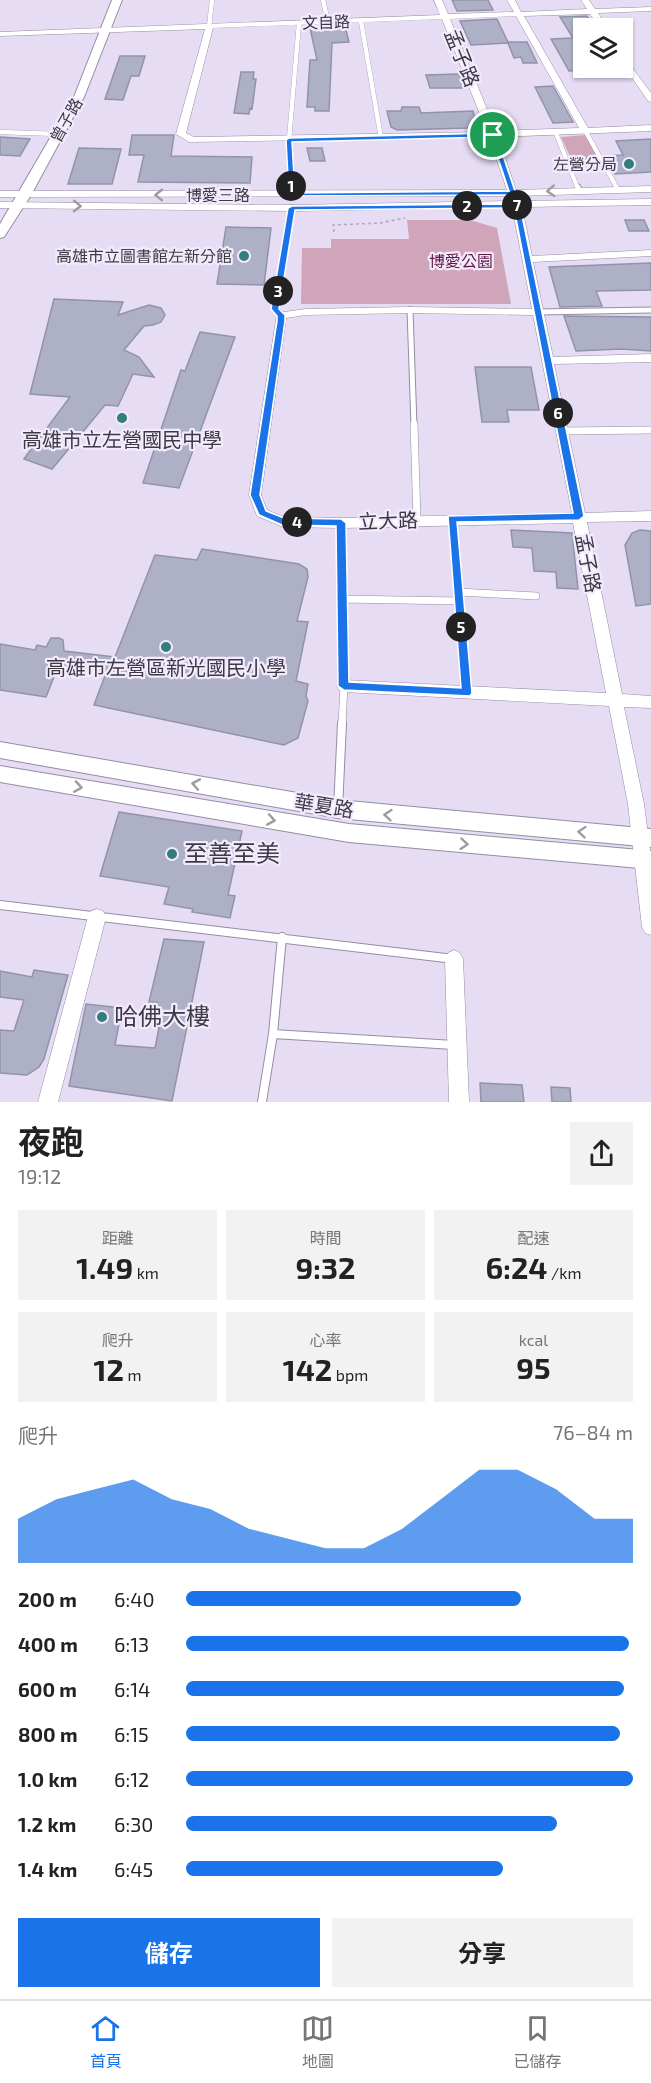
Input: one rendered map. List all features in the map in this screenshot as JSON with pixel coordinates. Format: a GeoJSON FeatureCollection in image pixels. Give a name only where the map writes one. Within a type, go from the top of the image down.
{"type":"FeatureCollection","features":[{"type":"Feature","properties":{"kind":"street","name":"曾子路"},"geometry":{"type":"LineString","coordinates":[[0,234],[22,201],[79,97],[117,0]]}},
{"type":"Feature","properties":{"kind":"street","name":"孟子路"},"geometry":{"type":"LineString","coordinates":[[438,0],[493,135],[517,206],[616,701],[646,838],[651,927]]}},
{"type":"Feature","properties":{"kind":"street"},"geometry":{"type":"LineString","coordinates":[[511,0],[586,132]]}},
{"type":"Feature","properties":{"kind":"street"},"geometry":{"type":"LineString","coordinates":[[585,0],[598,18]]}},
{"type":"Feature","properties":{"kind":"street","name":"文自路"},"geometry":{"type":"LineString","coordinates":[[0,34],[651,9]]}},
{"type":"Feature","properties":{"kind":"street"},"geometry":{"type":"LineString","coordinates":[[209,27],[181,134],[192,140],[381,138],[651,128]]}},
{"type":"Feature","properties":{"kind":"street"},"geometry":{"type":"LineString","coordinates":[[633,72],[651,99]]}},
{"type":"Feature","properties":{"kind":"street","name":"博愛三路"},"geometry":{"type":"LineString","coordinates":[[0,205],[22,201],[651,189]]}},
{"type":"Feature","properties":{"kind":"street","name":"博愛三路"},"geometry":{"type":"LineString","coordinates":[[0,194],[22,201],[292,208],[651,202]]}},
{"type":"Feature","properties":{"kind":"street"},"geometry":{"type":"LineString","coordinates":[[527,259],[651,254]]}},
{"type":"Feature","properties":{"kind":"street"},"geometry":{"type":"LineString","coordinates":[[281,315],[306,312],[410,310],[538,312]]}},
{"type":"Feature","properties":{"kind":"street","name":"立大路"},"geometry":{"type":"LineString","coordinates":[[281,315],[255,495],[262,513],[282,522],[341,523],[651,516]]}},
{"type":"Feature","properties":{"kind":"street"},"geometry":{"type":"LineString","coordinates":[[548,362],[651,358]]}},
{"type":"Feature","properties":{"kind":"street"},"geometry":{"type":"LineString","coordinates":[[344,686],[651,702]]}},
{"type":"Feature","properties":{"kind":"street","name":"華夏路"},"geometry":{"type":"LineString","coordinates":[[0,750],[338,809],[646,838]]}},
{"type":"Feature","properties":{"kind":"street"},"geometry":{"type":"LineString","coordinates":[[43,781],[52,759]]}},
{"type":"Feature","properties":{"kind":"street","name":"華夏路"},"geometry":{"type":"LineString","coordinates":[[0,774],[349,833],[647,860]]}},
{"type":"Feature","properties":{"kind":"street"},"geometry":{"type":"LineString","coordinates":[[48,1102],[97,917]]}},
{"type":"Feature","properties":{"kind":"street"},"geometry":{"type":"LineString","coordinates":[[454,959],[459,1102]]}},
{"type":"Feature","properties":{"kind":"lane"},"geometry":{"type":"LineString","coordinates":[[209,27],[212,0]]}},
{"type":"Feature","properties":{"kind":"lane"},"geometry":{"type":"LineString","coordinates":[[323,0],[328,22]]}},
{"type":"Feature","properties":{"kind":"lane"},"geometry":{"type":"LineString","coordinates":[[361,21],[381,138]]}},
{"type":"Feature","properties":{"kind":"lane"},"geometry":{"type":"LineString","coordinates":[[291,195],[289,140],[299,23]]}},
{"type":"Feature","properties":{"kind":"lane"},"geometry":{"type":"LineString","coordinates":[[0,132],[58,134]]}},
{"type":"Feature","properties":{"kind":"lane"},"geometry":{"type":"LineString","coordinates":[[586,132],[617,188]]}},
{"type":"Feature","properties":{"kind":"lane"},"geometry":{"type":"LineString","coordinates":[[556,133],[579,190]]}},
{"type":"Feature","properties":{"kind":"lane"},"geometry":{"type":"LineString","coordinates":[[281,315],[275,309],[292,208]]}},
{"type":"Feature","properties":{"kind":"lane"},"geometry":{"type":"LineString","coordinates":[[410,310],[417,520]]}},
{"type":"Feature","properties":{"kind":"lane"},"geometry":{"type":"LineString","coordinates":[[538,312],[651,310]]}},
{"type":"Feature","properties":{"kind":"lane"},"geometry":{"type":"LineString","coordinates":[[562,431],[651,430]]}},
{"type":"Feature","properties":{"kind":"lane"},"geometry":{"type":"LineString","coordinates":[[452,519],[466,693]]}},
{"type":"Feature","properties":{"kind":"lane"},"geometry":{"type":"LineString","coordinates":[[338,809],[344,686],[341,523]]}},
{"type":"Feature","properties":{"kind":"lane"},"geometry":{"type":"LineString","coordinates":[[458,592],[536,596]]}},
{"type":"Feature","properties":{"kind":"lane"},"geometry":{"type":"LineString","coordinates":[[342,599],[459,601]]}},
{"type":"Feature","properties":{"kind":"lane"},"geometry":{"type":"LineString","coordinates":[[0,904],[454,959]]}},
{"type":"Feature","properties":{"kind":"lane"},"geometry":{"type":"LineString","coordinates":[[262,1102],[273,1034],[282,937]]}},
{"type":"Feature","properties":{"kind":"lane"},"geometry":{"type":"LineString","coordinates":[[273,1034],[456,1045]]}},
{"type":"Feature","properties":{"kind":"path"},"geometry":{"type":"LineString","coordinates":[[333,225],[380,223],[405,218]]}},
{"type":"Feature","properties":{"kind":"path"},"geometry":{"type":"LineString","coordinates":[[332,220],[334,232]]}},
{"type":"Feature","properties":{"kind":"green space"},"geometry":{"type":"Polygon","coordinates":[[[586,135],[599,161],[573,163],[561,137],[586,135]]]}},
{"type":"Feature","properties":{"kind":"green space","name":"博愛公園"},"geometry":{"type":"Polygon","coordinates":[[[407,220],[470,220],[497,228],[511,304],[301,304],[302,248],[331,248],[331,239],[409,239],[407,220]]]}},
{"type":"Feature","properties":{"kind":"building"},"geometry":{"type":"Polygon","coordinates":[[[452,0],[488,0],[493,10],[457,11],[452,0]]]}},
{"type":"Feature","properties":{"kind":"building"},"geometry":{"type":"Polygon","coordinates":[[[587,16],[588,18],[573,18],[573,38],[560,17],[587,16]]]}},
{"type":"Feature","properties":{"kind":"building"},"geometry":{"type":"Polygon","coordinates":[[[497,19],[508,42],[527,42],[537,63],[523,63],[521,57],[514,58],[508,43],[471,45],[460,21],[497,19]]]}},
{"type":"Feature","properties":{"kind":"building"},"geometry":{"type":"Polygon","coordinates":[[[345,26],[349,42],[332,43],[329,111],[315,111],[315,107],[307,107],[310,60],[317,60],[310,28],[345,26]]]}},
{"type":"Feature","properties":{"kind":"building"},"geometry":{"type":"Polygon","coordinates":[[[573,38],[573,71],[569,71],[551,39],[573,38]]]}},
{"type":"Feature","properties":{"kind":"building"},"geometry":{"type":"Polygon","coordinates":[[[120,56],[145,56],[139,76],[131,76],[123,100],[105,99],[120,56]]]}},
{"type":"Feature","properties":{"kind":"building"},"geometry":{"type":"Polygon","coordinates":[[[241,72],[254,72],[253,79],[256,79],[252,109],[250,108],[249,114],[234,113],[241,72]]]}},
{"type":"Feature","properties":{"kind":"building"},"geometry":{"type":"Polygon","coordinates":[[[459,74],[464,88],[430,88],[426,75],[459,74]]]}},
{"type":"Feature","properties":{"kind":"building"},"geometry":{"type":"Polygon","coordinates":[[[553,86],[573,122],[553,123],[535,87],[553,86]]]}},
{"type":"Feature","properties":{"kind":"building"},"geometry":{"type":"Polygon","coordinates":[[[402,107],[419,107],[421,113],[473,111],[476,125],[469,128],[397,130],[391,127],[387,111],[401,111],[402,107]]]}},
{"type":"Feature","properties":{"kind":"building"},"geometry":{"type":"Polygon","coordinates":[[[132,135],[174,135],[171,156],[252,157],[250,183],[138,182],[144,155],[129,155],[132,135]]]}},
{"type":"Feature","properties":{"kind":"building"},"geometry":{"type":"Polygon","coordinates":[[[0,137],[30,139],[20,156],[0,155],[0,137]]]}},
{"type":"Feature","properties":{"kind":"building","name":"左營分局"},"geometry":{"type":"Polygon","coordinates":[[[651,139],[651,172],[615,174],[604,156],[623,155],[616,141],[651,139]]]}},
{"type":"Feature","properties":{"kind":"building"},"geometry":{"type":"Polygon","coordinates":[[[79,148],[121,149],[112,184],[68,184],[79,148]]]}},
{"type":"Feature","properties":{"kind":"building"},"geometry":{"type":"Polygon","coordinates":[[[307,148],[322,148],[325,161],[310,161],[307,148]]]}},
{"type":"Feature","properties":{"kind":"building"},"geometry":{"type":"Polygon","coordinates":[[[625,220],[644,220],[649,231],[629,231],[625,220]]]}},
{"type":"Feature","properties":{"kind":"building","name":"高雄市立圖書館左新分館"},"geometry":{"type":"Polygon","coordinates":[[[226,227],[271,228],[264,285],[217,284],[226,227]]]}},
{"type":"Feature","properties":{"kind":"building"},"geometry":{"type":"Polygon","coordinates":[[[651,263],[651,290],[596,291],[602,306],[560,307],[549,267],[651,263]]]}},
{"type":"Feature","properties":{"kind":"building"},"geometry":{"type":"Polygon","coordinates":[[[54,299],[123,302],[118,315],[149,305],[161,308],[165,315],[161,322],[144,326],[124,350],[139,357],[154,377],[133,374],[118,406],[105,405],[52,469],[24,459],[70,397],[30,394],[54,299]]]}},
{"type":"Feature","properties":{"kind":"building"},"geometry":{"type":"Polygon","coordinates":[[[564,316],[651,317],[651,351],[621,349],[576,351],[564,316]]]}},
{"type":"Feature","properties":{"kind":"building"},"geometry":{"type":"Polygon","coordinates":[[[200,332],[235,337],[179,488],[143,483],[181,370],[185,371],[200,332]]]}},
{"type":"Feature","properties":{"kind":"building"},"geometry":{"type":"Polygon","coordinates":[[[475,367],[531,367],[539,410],[507,410],[509,422],[482,422],[475,367]]]}},
{"type":"Feature","properties":{"kind":"building"},"geometry":{"type":"Polygon","coordinates":[[[511,530],[572,533],[578,589],[557,588],[556,572],[534,571],[532,548],[513,547],[511,530]]]}},
{"type":"Feature","properties":{"kind":"building"},"geometry":{"type":"Polygon","coordinates":[[[640,530],[651,531],[651,604],[636,606],[625,545],[632,533],[640,530]]]}},
{"type":"Feature","properties":{"kind":"building"},"geometry":{"type":"Polygon","coordinates":[[[202,549],[299,564],[307,569],[308,577],[297,621],[308,622],[296,681],[308,684],[306,696],[308,701],[298,738],[284,745],[94,705],[106,673],[58,667],[46,697],[0,690],[0,644],[35,650],[37,645],[46,647],[51,638],[59,638],[63,640],[64,651],[115,657],[155,555],[197,560],[202,549]]]}},
{"type":"Feature","properties":{"kind":"building","name":"至善至美"},"geometry":{"type":"Polygon","coordinates":[[[119,812],[242,831],[228,895],[235,896],[230,918],[192,912],[193,909],[164,904],[169,887],[100,876],[119,812]]]}},
{"type":"Feature","properties":{"kind":"building","name":"哈佛大樓"},"geometry":{"type":"Polygon","coordinates":[[[164,939],[204,942],[172,1101],[69,1086],[86,1004],[122,1008],[115,1045],[155,1048],[159,1028],[153,1026],[157,1002],[149,1002],[164,939]]]}},
{"type":"Feature","properties":{"kind":"building"},"geometry":{"type":"Polygon","coordinates":[[[34,970],[68,975],[44,1059],[39,1067],[27,1075],[0,1073],[0,1030],[14,1031],[24,1000],[0,997],[0,971],[32,977],[34,970]]]}},
{"type":"Feature","properties":{"kind":"building"},"geometry":{"type":"Polygon","coordinates":[[[480,1083],[522,1085],[524,1102],[481,1102],[480,1083]]]}},
{"type":"Feature","properties":{"kind":"building"},"geometry":{"type":"Polygon","coordinates":[[[551,1087],[570,1088],[571,1102],[552,1102],[551,1087]]]}},
{"type":"Feature","properties":{"kind":"place","name":"左營分局"},"geometry":{"type":"Point","coordinates":[629,164]}},
{"type":"Feature","properties":{"kind":"place","name":"高雄市立圖書館左新分館"},"geometry":{"type":"Point","coordinates":[244,256]}},
{"type":"Feature","properties":{"kind":"place","name":"高雄市立左營國民中學"},"geometry":{"type":"Point","coordinates":[122,418]}},
{"type":"Feature","properties":{"kind":"place","name":"高雄市左營區新光國民小學"},"geometry":{"type":"Point","coordinates":[166,647]}},
{"type":"Feature","properties":{"kind":"place","name":"至善至美"},"geometry":{"type":"Point","coordinates":[172,854]}},
{"type":"Feature","properties":{"kind":"place","name":"哈佛大樓"},"geometry":{"type":"Point","coordinates":[102,1017]}},
{"type":"Feature","properties":{"kind":"route"},"geometry":{"type":"LineString","coordinates":[[493,135],[289,140],[291,195],[512,193],[517,206],[292,208],[275,309],[281,315],[281,321],[255,495],[262,513],[282,522],[341,523],[344,686],[466,693],[452,519],[579,516],[517,206],[493,135]]}}]}
